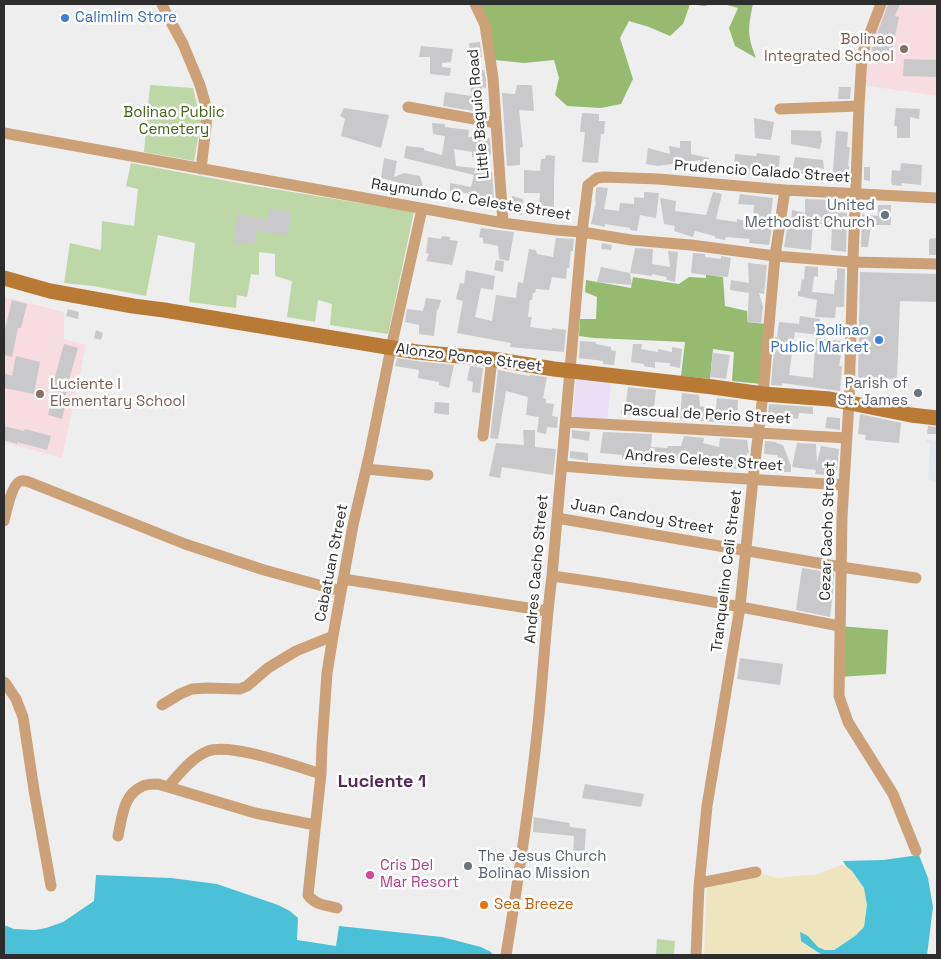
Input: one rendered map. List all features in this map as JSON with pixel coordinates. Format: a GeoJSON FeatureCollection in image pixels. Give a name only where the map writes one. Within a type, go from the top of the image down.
{"type":"FeatureCollection","features":[{"type":"Feature","properties":{"kind":"street"},"geometry":{"type":"LineString","coordinates":[[162,4],[183,44],[200,85],[207,110],[202,169]]}},
{"type":"Feature","properties":{"kind":"street","name":"Little Baguio Road"},"geometry":{"type":"LineString","coordinates":[[475,4],[485,25],[492,78],[503,223]]}},
{"type":"Feature","properties":{"kind":"street","name":"Cezar Cacho Street"},"geometry":{"type":"LineString","coordinates":[[881,4],[862,56],[852,262],[849,402],[842,517],[839,696],[848,722],[893,794],[916,851]]}},
{"type":"Feature","properties":{"kind":"street"},"geometry":{"type":"LineString","coordinates":[[780,109],[859,106]]}},
{"type":"Feature","properties":{"kind":"street"},"geometry":{"type":"LineString","coordinates":[[408,107],[496,123]]}},
{"type":"Feature","properties":{"kind":"street","name":"Raymundo C. Celeste Street"},"geometry":{"type":"LineString","coordinates":[[4,133],[503,223],[631,240],[691,245],[776,256],[852,262],[937,264]]}},
{"type":"Feature","properties":{"kind":"street","name":"Prudencio Calado Street"},"geometry":{"type":"LineString","coordinates":[[588,185],[597,178],[613,177],[786,190],[937,198]]}},
{"type":"Feature","properties":{"kind":"street","name":"Andres Cacho Street"},"geometry":{"type":"LineString","coordinates":[[506,955],[521,862],[537,734],[582,232],[588,185]]}},
{"type":"Feature","properties":{"kind":"street","name":"Tranquelino Celi Street"},"geometry":{"type":"LineString","coordinates":[[696,955],[706,806],[740,607],[776,256],[786,190]]}},
{"type":"Feature","properties":{"kind":"street","name":"Cabatuan Street"},"geometry":{"type":"LineString","coordinates":[[337,908],[312,901],[308,895],[321,774],[327,674],[353,525],[422,209]]}},
{"type":"Feature","properties":{"kind":"street","name":"Alonzo Ponce Street"},"geometry":{"type":"LineString","coordinates":[[4,278],[50,291],[87,298],[417,352],[763,394],[830,399],[911,415],[937,418]]}},
{"type":"Feature","properties":{"kind":"street"},"geometry":{"type":"LineString","coordinates":[[483,436],[492,360]]}},
{"type":"Feature","properties":{"kind":"street","name":"Pascual de Perio Street"},"geometry":{"type":"LineString","coordinates":[[566,422],[847,438]]}},
{"type":"Feature","properties":{"kind":"street","name":"Andres Celeste Street"},"geometry":{"type":"LineString","coordinates":[[562,466],[844,485]]}},
{"type":"Feature","properties":{"kind":"street"},"geometry":{"type":"LineString","coordinates":[[366,469],[428,475]]}},
{"type":"Feature","properties":{"kind":"street"},"geometry":{"type":"LineString","coordinates":[[4,522],[12,491],[16,484],[20,481],[29,482],[185,544],[264,570],[342,591]]}},
{"type":"Feature","properties":{"kind":"street","name":"Juan Candoy Street"},"geometry":{"type":"LineString","coordinates":[[557,518],[841,567],[916,578]]}},
{"type":"Feature","properties":{"kind":"street"},"geometry":{"type":"LineString","coordinates":[[552,576],[740,607],[839,626]]}},
{"type":"Feature","properties":{"kind":"street"},"geometry":{"type":"LineString","coordinates":[[343,579],[547,611]]}},
{"type":"Feature","properties":{"kind":"street"},"geometry":{"type":"LineString","coordinates":[[162,705],[192,689],[240,689],[268,668],[296,651],[333,636]]}},
{"type":"Feature","properties":{"kind":"street"},"geometry":{"type":"LineString","coordinates":[[4,682],[16,699],[23,717],[51,886]]}},
{"type":"Feature","properties":{"kind":"street"},"geometry":{"type":"LineString","coordinates":[[168,787],[189,763],[207,752],[220,749],[257,755],[321,774]]}},
{"type":"Feature","properties":{"kind":"street"},"geometry":{"type":"LineString","coordinates":[[118,836],[126,801],[135,790],[144,785],[158,784],[255,813],[315,825]]}},
{"type":"Feature","properties":{"kind":"street"},"geometry":{"type":"LineString","coordinates":[[700,883],[756,872]]}},
{"type":"Feature","properties":{"kind":"shaded area","name":"Bolinao Integrated School"},"geometry":{"type":"Polygon","coordinates":[[[882,4],[937,4],[937,96],[863,85],[878,12],[882,4]]]}},
{"type":"Feature","properties":{"kind":"shaded area","name":"Luciente I Elementary School"},"geometry":{"type":"Polygon","coordinates":[[[4,297],[64,312],[64,339],[86,345],[62,458],[4,442],[4,297]]]}},
{"type":"Feature","properties":{"kind":"shaded area"},"geometry":{"type":"Polygon","coordinates":[[[576,379],[611,383],[607,422],[572,418],[576,379]]]}},
{"type":"Feature","properties":{"kind":"shaded area"},"geometry":{"type":"Polygon","coordinates":[[[925,439],[937,441],[937,483],[928,479],[930,445],[925,439]]]}},
{"type":"Feature","properties":{"kind":"green space"},"geometry":{"type":"Polygon","coordinates":[[[475,4],[690,4],[683,24],[670,36],[629,21],[620,38],[633,79],[621,104],[601,108],[567,106],[555,95],[559,78],[554,60],[524,63],[495,60],[475,4]]]}},
{"type":"Feature","properties":{"kind":"green space"},"geometry":{"type":"Polygon","coordinates":[[[690,4],[712,4],[704,6],[690,4]]]}},
{"type":"Feature","properties":{"kind":"green space"},"geometry":{"type":"Polygon","coordinates":[[[723,4],[753,4],[749,31],[756,58],[735,46],[729,28],[738,8],[723,4]]]}},
{"type":"Feature","properties":{"kind":"green space","name":"Bolinao Public Cemetery"},"geometry":{"type":"Polygon","coordinates":[[[150,85],[193,88],[201,122],[194,161],[144,152],[150,85]]]}},
{"type":"Feature","properties":{"kind":"green space"},"geometry":{"type":"Polygon","coordinates":[[[131,163],[414,212],[388,334],[330,325],[332,304],[318,300],[315,322],[287,317],[292,281],[275,276],[275,254],[259,252],[259,275],[251,274],[247,297],[237,295],[236,308],[189,302],[195,243],[158,235],[146,296],[93,286],[64,283],[70,243],[101,250],[102,221],[134,226],[138,189],[126,186],[131,163]]]}},
{"type":"Feature","properties":{"kind":"green space"},"geometry":{"type":"Polygon","coordinates":[[[706,267],[715,269],[714,276],[723,277],[725,306],[747,311],[747,322],[765,324],[761,384],[732,381],[734,352],[713,349],[710,379],[681,376],[685,342],[579,336],[580,319],[596,319],[597,297],[585,292],[586,280],[631,288],[633,277],[679,284],[689,277],[706,278],[706,267]]]}},
{"type":"Feature","properties":{"kind":"green space"},"geometry":{"type":"Polygon","coordinates":[[[839,626],[888,630],[886,674],[839,677],[839,626]]]}},
{"type":"Feature","properties":{"kind":"green space"},"geometry":{"type":"Polygon","coordinates":[[[657,939],[675,941],[674,955],[656,955],[657,939]]]}},
{"type":"Feature","properties":{"kind":"sand"},"geometry":{"type":"Polygon","coordinates":[[[841,865],[846,866],[852,871],[864,888],[867,905],[864,927],[855,936],[834,950],[825,950],[818,947],[808,936],[813,950],[822,955],[704,955],[707,881],[756,872],[777,878],[819,874],[841,865]]]}},
{"type":"Feature","properties":{"kind":"water"},"geometry":{"type":"Polygon","coordinates":[[[919,855],[928,878],[933,907],[927,955],[822,955],[801,941],[800,932],[808,936],[818,947],[825,950],[834,950],[855,936],[864,927],[867,905],[864,888],[843,861],[883,860],[919,855]]]}},
{"type":"Feature","properties":{"kind":"water"},"geometry":{"type":"Polygon","coordinates":[[[96,875],[171,878],[217,884],[290,911],[298,918],[297,940],[336,946],[339,926],[442,937],[481,947],[493,955],[4,955],[4,925],[14,929],[35,930],[63,922],[94,901],[96,875]]]}},
{"type":"Feature","properties":{"kind":"building"},"geometry":{"type":"Polygon","coordinates":[[[888,4],[900,4],[895,16],[899,17],[890,61],[871,57],[873,45],[888,4]]]}},
{"type":"Feature","properties":{"kind":"building"},"geometry":{"type":"Polygon","coordinates":[[[480,42],[482,57],[471,59],[469,43],[480,42]]]}},
{"type":"Feature","properties":{"kind":"building"},"geometry":{"type":"Polygon","coordinates":[[[421,46],[453,49],[451,62],[442,63],[442,67],[451,68],[450,76],[430,74],[430,57],[419,57],[421,46]]]}},
{"type":"Feature","properties":{"kind":"building"},"geometry":{"type":"Polygon","coordinates":[[[904,59],[937,60],[937,77],[903,76],[904,59]]]}},
{"type":"Feature","properties":{"kind":"building"},"geometry":{"type":"Polygon","coordinates":[[[476,69],[484,70],[486,79],[486,88],[482,87],[480,112],[443,106],[445,92],[471,96],[470,76],[476,76],[476,69]]]}},
{"type":"Feature","properties":{"kind":"building"},"geometry":{"type":"Polygon","coordinates":[[[517,85],[532,85],[534,111],[519,110],[523,147],[520,148],[520,165],[507,166],[502,93],[515,94],[517,85]]]}},
{"type":"Feature","properties":{"kind":"building"},"geometry":{"type":"Polygon","coordinates":[[[839,87],[851,87],[850,99],[838,99],[839,87]]]}},
{"type":"Feature","properties":{"kind":"building"},"geometry":{"type":"Polygon","coordinates":[[[344,108],[389,115],[381,148],[341,136],[345,119],[340,116],[344,108]]]}},
{"type":"Feature","properties":{"kind":"building"},"geometry":{"type":"Polygon","coordinates":[[[896,108],[920,109],[919,119],[910,117],[910,138],[897,138],[897,126],[894,126],[896,108]]]}},
{"type":"Feature","properties":{"kind":"building"},"geometry":{"type":"Polygon","coordinates":[[[582,113],[599,114],[599,121],[605,121],[604,134],[601,134],[598,163],[582,162],[585,132],[580,132],[582,113]]]}},
{"type":"Feature","properties":{"kind":"building"},"geometry":{"type":"Polygon","coordinates":[[[754,118],[774,122],[771,140],[755,138],[754,118]]]}},
{"type":"Feature","properties":{"kind":"building"},"geometry":{"type":"Polygon","coordinates":[[[432,123],[445,124],[445,127],[469,130],[468,137],[487,136],[490,139],[491,153],[489,156],[482,158],[472,157],[472,152],[454,149],[456,166],[475,168],[474,173],[492,172],[494,200],[492,202],[481,200],[473,194],[450,191],[450,183],[471,187],[474,175],[404,158],[406,146],[424,148],[424,150],[442,155],[445,136],[433,134],[432,123]]]}},
{"type":"Feature","properties":{"kind":"building"},"geometry":{"type":"Polygon","coordinates":[[[791,130],[821,131],[822,143],[820,149],[791,144],[791,130]]]}},
{"type":"Feature","properties":{"kind":"building"},"geometry":{"type":"Polygon","coordinates":[[[836,131],[848,132],[847,147],[850,147],[849,180],[847,179],[846,184],[832,182],[836,131]]]}},
{"type":"Feature","properties":{"kind":"building"},"geometry":{"type":"Polygon","coordinates":[[[680,141],[691,141],[691,154],[709,158],[707,167],[699,165],[700,160],[658,166],[646,164],[648,148],[670,154],[669,146],[680,148],[680,141]]]}},
{"type":"Feature","properties":{"kind":"building"},"geometry":{"type":"Polygon","coordinates":[[[757,153],[780,156],[778,175],[734,172],[735,154],[756,156],[757,153]]]}},
{"type":"Feature","properties":{"kind":"building"},"geometry":{"type":"Polygon","coordinates":[[[546,155],[555,156],[554,207],[539,206],[540,193],[524,193],[524,170],[540,171],[541,159],[545,159],[546,155]]]}},
{"type":"Feature","properties":{"kind":"building"},"geometry":{"type":"Polygon","coordinates":[[[795,157],[823,160],[824,169],[818,168],[817,176],[800,175],[799,180],[791,178],[795,157]]]}},
{"type":"Feature","properties":{"kind":"building"},"geometry":{"type":"Polygon","coordinates":[[[384,158],[397,161],[394,177],[404,173],[420,176],[423,186],[416,193],[396,187],[397,182],[381,178],[384,158]]]}},
{"type":"Feature","properties":{"kind":"building"},"geometry":{"type":"Polygon","coordinates":[[[901,163],[922,165],[921,185],[901,183],[902,186],[892,185],[892,170],[900,171],[901,163]]]}},
{"type":"Feature","properties":{"kind":"building"},"geometry":{"type":"Polygon","coordinates":[[[864,167],[870,167],[870,181],[864,180],[864,167]]]}},
{"type":"Feature","properties":{"kind":"building"},"geometry":{"type":"Polygon","coordinates":[[[597,187],[608,188],[604,209],[619,211],[620,203],[634,204],[634,197],[644,198],[644,192],[659,193],[656,218],[640,215],[637,231],[605,224],[605,227],[591,224],[597,187]]]}},
{"type":"Feature","properties":{"kind":"building"},"geometry":{"type":"Polygon","coordinates":[[[713,192],[722,194],[716,219],[737,222],[737,219],[753,223],[754,205],[738,204],[740,194],[773,198],[770,221],[773,221],[769,245],[749,243],[750,239],[726,237],[725,240],[695,231],[693,237],[674,231],[675,226],[664,224],[660,198],[676,201],[675,211],[706,215],[713,192]]]}},
{"type":"Feature","properties":{"kind":"building"},"geometry":{"type":"Polygon","coordinates":[[[512,196],[523,199],[522,215],[511,213],[512,196]]]}},
{"type":"Feature","properties":{"kind":"building"},"geometry":{"type":"Polygon","coordinates":[[[805,199],[832,200],[832,202],[844,203],[843,210],[847,210],[846,252],[831,250],[832,225],[813,223],[811,250],[784,247],[788,223],[791,223],[792,210],[805,213],[805,199]]]}},
{"type":"Feature","properties":{"kind":"building"},"geometry":{"type":"Polygon","coordinates":[[[878,205],[891,205],[891,225],[871,225],[868,247],[861,247],[862,214],[878,216],[878,205]]]}},
{"type":"Feature","properties":{"kind":"building"},"geometry":{"type":"Polygon","coordinates":[[[270,208],[291,212],[287,236],[256,231],[254,245],[233,242],[238,214],[268,219],[270,208]]]}},
{"type":"Feature","properties":{"kind":"building"},"geometry":{"type":"Polygon","coordinates":[[[481,228],[514,232],[509,261],[499,259],[498,246],[483,243],[483,238],[479,237],[481,228]]]}},
{"type":"Feature","properties":{"kind":"building"},"geometry":{"type":"Polygon","coordinates":[[[442,236],[458,241],[452,265],[426,261],[429,254],[426,253],[428,237],[441,239],[442,236]]]}},
{"type":"Feature","properties":{"kind":"building"},"geometry":{"type":"Polygon","coordinates":[[[556,238],[574,239],[566,279],[552,277],[549,290],[536,289],[532,300],[530,300],[528,317],[532,317],[530,327],[566,330],[564,352],[510,347],[511,343],[457,333],[463,301],[456,299],[460,283],[464,284],[466,270],[495,276],[493,290],[481,288],[475,317],[492,321],[496,295],[516,298],[518,282],[523,283],[529,249],[536,250],[537,254],[553,257],[556,238]]]}},
{"type":"Feature","properties":{"kind":"building"},"geometry":{"type":"Polygon","coordinates":[[[937,238],[937,255],[929,255],[929,239],[937,238]]]}},
{"type":"Feature","properties":{"kind":"building"},"geometry":{"type":"Polygon","coordinates":[[[602,243],[612,245],[611,250],[601,249],[602,243]]]}},
{"type":"Feature","properties":{"kind":"building"},"geometry":{"type":"Polygon","coordinates":[[[635,248],[653,249],[652,264],[670,267],[668,251],[678,252],[675,282],[667,280],[666,277],[652,274],[652,276],[630,273],[635,248]]]}},
{"type":"Feature","properties":{"kind":"building"},"geometry":{"type":"Polygon","coordinates":[[[693,253],[705,254],[705,257],[721,259],[721,256],[731,258],[728,277],[691,273],[693,253]]]}},
{"type":"Feature","properties":{"kind":"building"},"geometry":{"type":"Polygon","coordinates":[[[496,260],[504,261],[503,272],[494,270],[496,260]]]}},
{"type":"Feature","properties":{"kind":"building"},"geometry":{"type":"Polygon","coordinates":[[[748,263],[767,265],[764,294],[759,293],[763,307],[761,323],[747,322],[749,293],[730,290],[731,280],[749,283],[748,263]]]}},
{"type":"Feature","properties":{"kind":"building"},"geometry":{"type":"Polygon","coordinates":[[[805,266],[818,267],[818,277],[814,276],[812,292],[834,294],[837,268],[845,269],[844,307],[836,307],[835,318],[815,317],[817,300],[798,296],[802,279],[804,280],[805,266]]]}},
{"type":"Feature","properties":{"kind":"building"},"geometry":{"type":"Polygon","coordinates":[[[601,267],[630,273],[632,285],[597,282],[601,267]]]}},
{"type":"Feature","properties":{"kind":"building","name":"Bolinao Public Market"},"geometry":{"type":"Polygon","coordinates":[[[860,272],[937,274],[937,302],[900,301],[897,379],[858,378],[860,272]]]}},
{"type":"Feature","properties":{"kind":"building"},"geometry":{"type":"Polygon","coordinates":[[[426,298],[441,300],[437,309],[434,336],[419,334],[419,325],[405,322],[407,309],[423,311],[426,298]]]}},
{"type":"Feature","properties":{"kind":"building"},"geometry":{"type":"Polygon","coordinates":[[[12,300],[27,304],[21,328],[18,328],[12,357],[4,355],[4,330],[12,300]]]}},
{"type":"Feature","properties":{"kind":"building"},"geometry":{"type":"Polygon","coordinates":[[[68,309],[79,312],[78,319],[66,316],[68,309]]]}},
{"type":"Feature","properties":{"kind":"building"},"geometry":{"type":"Polygon","coordinates":[[[800,316],[820,319],[818,335],[795,332],[789,375],[813,378],[816,338],[841,341],[839,355],[841,355],[839,366],[842,366],[840,391],[782,383],[782,386],[771,385],[775,337],[777,337],[779,322],[799,324],[800,316]]]}},
{"type":"Feature","properties":{"kind":"building"},"geometry":{"type":"Polygon","coordinates":[[[96,330],[103,333],[101,340],[94,338],[96,330]]]}},
{"type":"Feature","properties":{"kind":"building"},"geometry":{"type":"Polygon","coordinates":[[[580,341],[596,342],[596,344],[611,347],[611,350],[616,351],[614,365],[603,364],[603,361],[579,358],[580,341]]]}},
{"type":"Feature","properties":{"kind":"building"},"geometry":{"type":"Polygon","coordinates":[[[64,344],[78,348],[68,383],[62,419],[48,415],[52,397],[50,397],[64,344]]]}},
{"type":"Feature","properties":{"kind":"building"},"geometry":{"type":"Polygon","coordinates":[[[633,344],[642,344],[641,349],[658,352],[658,349],[672,352],[672,347],[682,349],[680,368],[670,366],[670,363],[655,362],[655,368],[631,362],[633,344]]]}},
{"type":"Feature","properties":{"kind":"building"},"geometry":{"type":"Polygon","coordinates":[[[713,353],[730,355],[726,379],[710,377],[713,353]]]}},
{"type":"Feature","properties":{"kind":"building"},"geometry":{"type":"Polygon","coordinates":[[[16,356],[40,362],[34,394],[4,388],[4,373],[12,376],[16,356]]]}},
{"type":"Feature","properties":{"kind":"building"},"geometry":{"type":"Polygon","coordinates":[[[397,358],[454,365],[449,388],[439,385],[439,382],[418,378],[419,370],[395,366],[397,358]]]}},
{"type":"Feature","properties":{"kind":"building"},"geometry":{"type":"Polygon","coordinates":[[[470,366],[483,368],[480,393],[472,392],[473,382],[467,380],[470,366]]]}},
{"type":"Feature","properties":{"kind":"building"},"geometry":{"type":"Polygon","coordinates":[[[498,370],[529,376],[547,377],[543,398],[546,399],[546,403],[554,404],[552,416],[558,417],[557,428],[547,427],[546,434],[537,432],[539,417],[526,415],[528,397],[506,391],[498,439],[490,438],[498,370]]]}},
{"type":"Feature","properties":{"kind":"building"},"geometry":{"type":"Polygon","coordinates":[[[628,387],[656,390],[653,417],[621,414],[623,402],[626,402],[628,387]]]}},
{"type":"Feature","properties":{"kind":"building"},"geometry":{"type":"Polygon","coordinates":[[[682,393],[699,395],[700,406],[716,409],[717,398],[738,400],[737,424],[680,419],[682,393]]]}},
{"type":"Feature","properties":{"kind":"building"},"geometry":{"type":"Polygon","coordinates":[[[435,402],[449,403],[449,415],[434,413],[435,402]]]}},
{"type":"Feature","properties":{"kind":"building"},"geometry":{"type":"Polygon","coordinates":[[[769,404],[813,407],[813,414],[799,413],[798,419],[768,414],[769,404]]]}},
{"type":"Feature","properties":{"kind":"building"},"geometry":{"type":"Polygon","coordinates":[[[860,414],[901,423],[899,443],[865,440],[866,435],[858,434],[860,414]]]}},
{"type":"Feature","properties":{"kind":"building"},"geometry":{"type":"Polygon","coordinates":[[[827,417],[840,418],[840,430],[825,428],[827,417]]]}},
{"type":"Feature","properties":{"kind":"building"},"geometry":{"type":"Polygon","coordinates":[[[4,426],[51,436],[47,450],[4,440],[4,426]]]}},
{"type":"Feature","properties":{"kind":"building"},"geometry":{"type":"Polygon","coordinates":[[[928,426],[937,427],[937,434],[927,434],[928,426]]]}},
{"type":"Feature","properties":{"kind":"building"},"geometry":{"type":"Polygon","coordinates":[[[523,430],[535,430],[535,447],[556,449],[553,475],[502,467],[500,478],[489,476],[496,443],[524,445],[523,430]]]}},
{"type":"Feature","properties":{"kind":"building"},"geometry":{"type":"Polygon","coordinates":[[[572,430],[590,432],[589,441],[572,438],[572,430]]]}},
{"type":"Feature","properties":{"kind":"building"},"geometry":{"type":"Polygon","coordinates":[[[603,432],[652,434],[651,447],[667,448],[668,446],[681,446],[684,436],[704,438],[703,443],[719,447],[720,438],[747,440],[749,453],[747,453],[745,470],[731,468],[733,459],[712,461],[712,463],[653,456],[653,464],[641,464],[641,462],[622,459],[622,455],[600,453],[603,432]]]}},
{"type":"Feature","properties":{"kind":"building"},"geometry":{"type":"Polygon","coordinates":[[[765,441],[777,442],[783,445],[791,466],[791,472],[783,472],[783,462],[779,461],[777,455],[764,454],[765,441]]]}},
{"type":"Feature","properties":{"kind":"building"},"geometry":{"type":"Polygon","coordinates":[[[797,443],[816,444],[817,463],[821,446],[839,449],[837,470],[826,469],[826,475],[815,474],[816,470],[792,467],[797,443]]]}},
{"type":"Feature","properties":{"kind":"building"},"geometry":{"type":"Polygon","coordinates":[[[570,451],[588,453],[588,461],[570,458],[570,451]]]}},
{"type":"Feature","properties":{"kind":"building"},"geometry":{"type":"Polygon","coordinates":[[[802,568],[834,573],[830,617],[796,610],[802,568]]]}},
{"type":"Feature","properties":{"kind":"building"},"geometry":{"type":"Polygon","coordinates":[[[740,658],[783,664],[780,685],[737,679],[740,658]]]}},
{"type":"Feature","properties":{"kind":"building"},"geometry":{"type":"Polygon","coordinates":[[[585,784],[644,794],[641,807],[582,798],[585,784]]]}},
{"type":"Feature","properties":{"kind":"building"},"geometry":{"type":"Polygon","coordinates":[[[534,817],[569,823],[570,827],[586,829],[584,862],[573,862],[574,836],[533,832],[534,817]]]}},
{"type":"Feature","properties":{"kind":"place","name":"Calimlim Store"},"geometry":{"type":"Point","coordinates":[65,18]}},
{"type":"Feature","properties":{"kind":"place","name":"Bolinao Integrated School"},"geometry":{"type":"Point","coordinates":[904,49]}},
{"type":"Feature","properties":{"kind":"place","name":"United Methodist Church"},"geometry":{"type":"Point","coordinates":[885,215]}},
{"type":"Feature","properties":{"kind":"place","name":"Bolinao Public Market"},"geometry":{"type":"Point","coordinates":[879,340]}},
{"type":"Feature","properties":{"kind":"place","name":"Parish of St. James"},"geometry":{"type":"Point","coordinates":[918,393]}},
{"type":"Feature","properties":{"kind":"place","name":"Luciente I Elementary School"},"geometry":{"type":"Point","coordinates":[40,394]}},
{"type":"Feature","properties":{"kind":"place","name":"The Jesus Church Bolinao Mission"},"geometry":{"type":"Point","coordinates":[468,866]}},
{"type":"Feature","properties":{"kind":"place","name":"Cris Del Mar Resort"},"geometry":{"type":"Point","coordinates":[370,875]}},
{"type":"Feature","properties":{"kind":"place","name":"Sea Breeze"},"geometry":{"type":"Point","coordinates":[484,905]}},
{"type":"Feature","properties":{"kind":"district","name":"Luciente 1"},"geometry":{"type":"Point","coordinates":[382,782]}}]}
